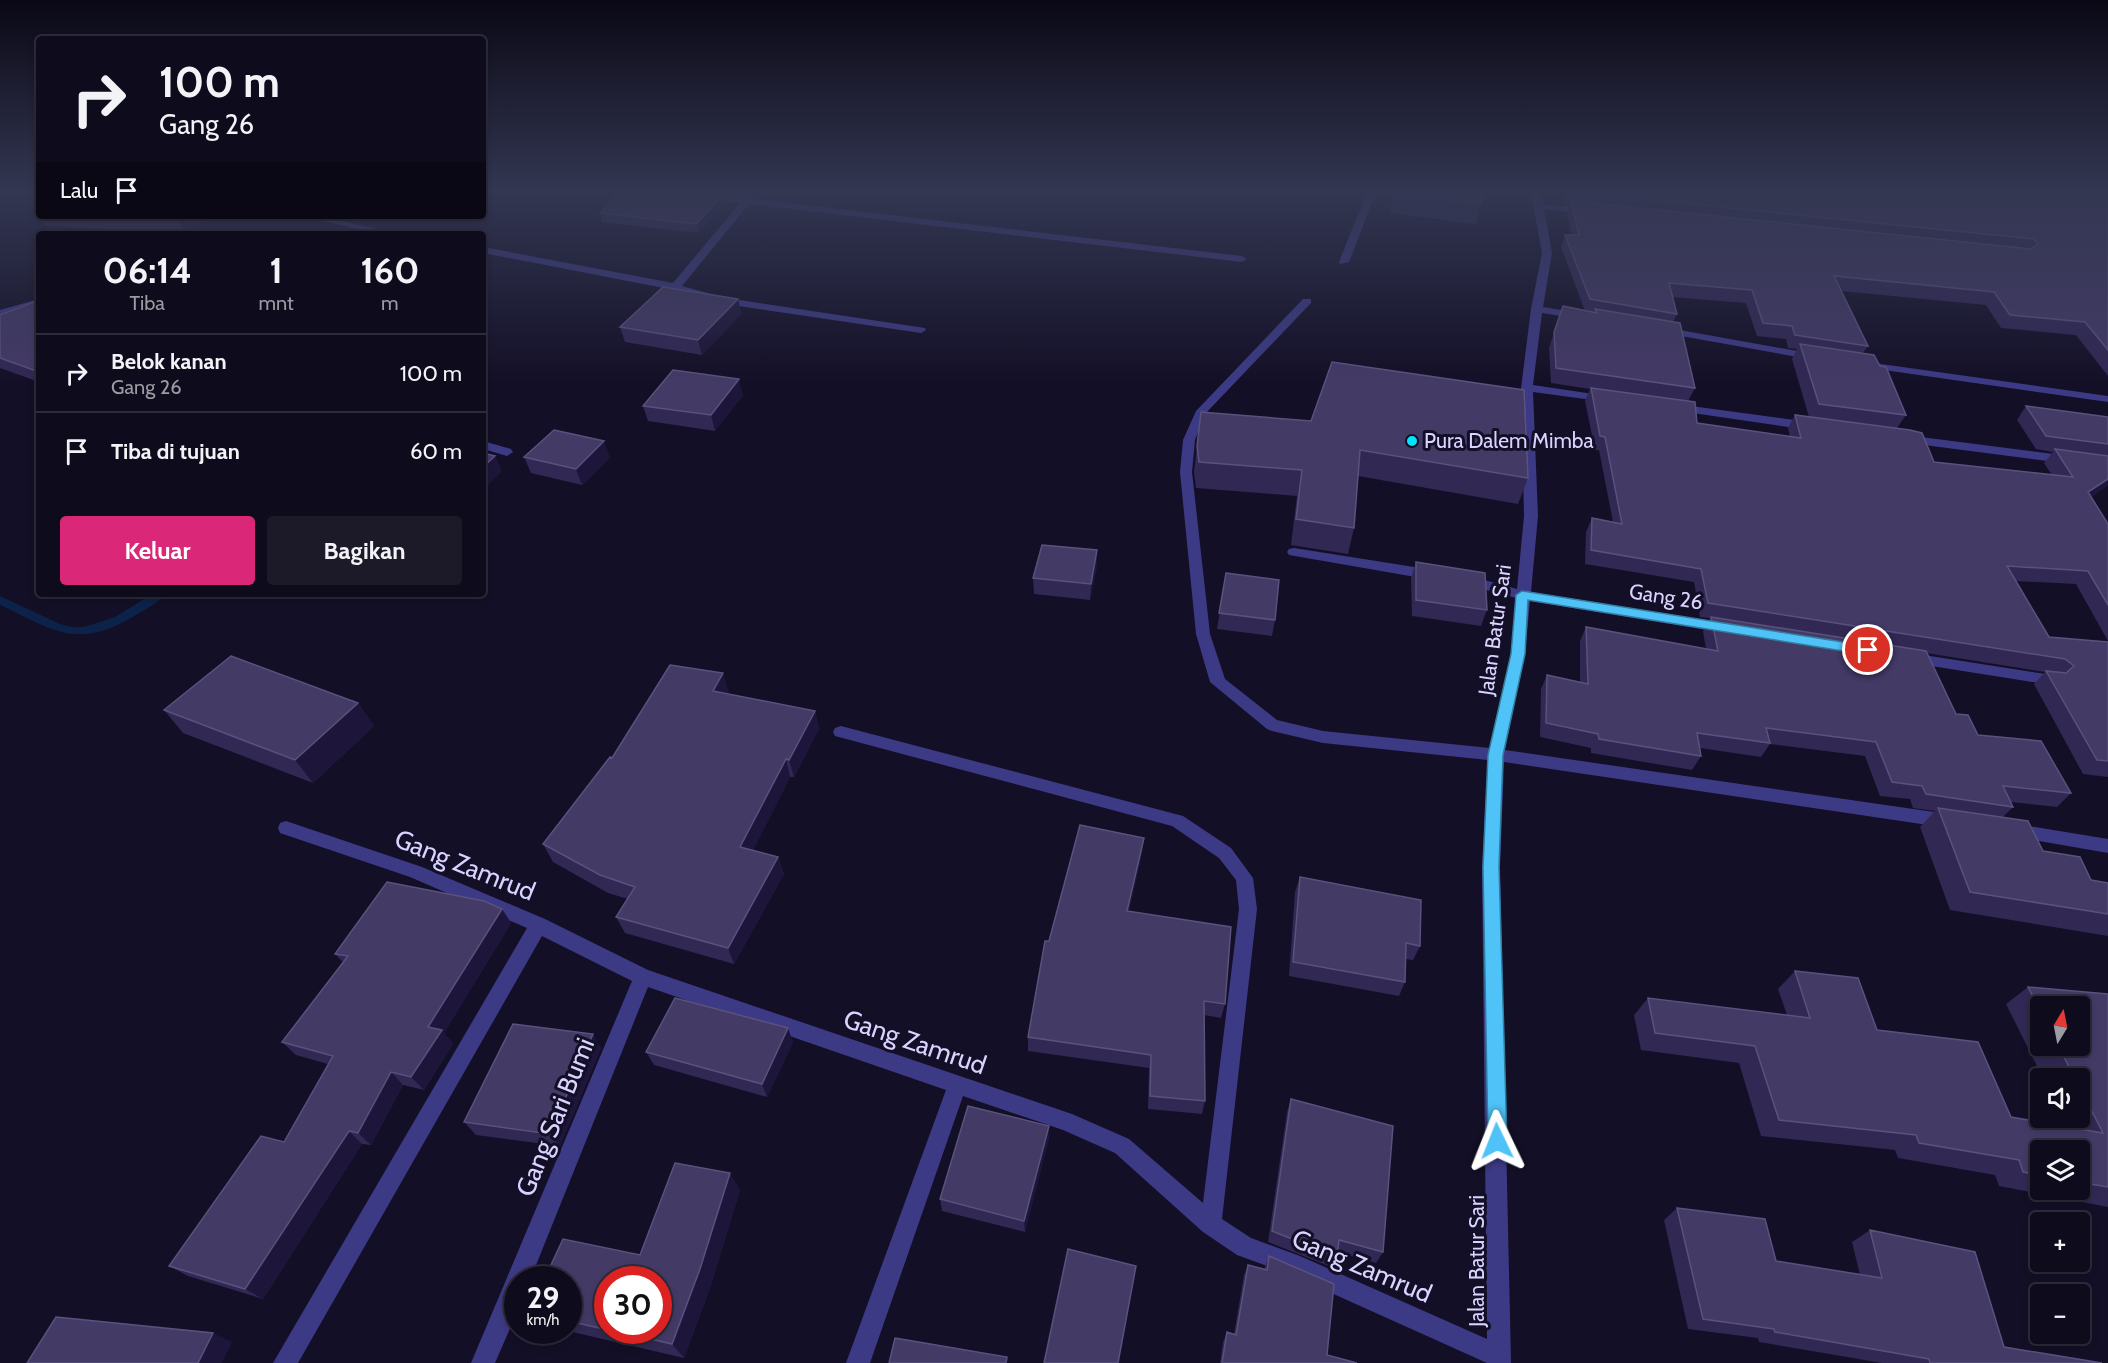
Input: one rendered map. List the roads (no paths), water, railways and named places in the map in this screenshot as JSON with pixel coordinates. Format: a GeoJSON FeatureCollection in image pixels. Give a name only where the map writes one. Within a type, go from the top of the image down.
{"type":"FeatureCollection","features":[{"type":"Feature","properties":{"kind":"street"},"geometry":{"type":"LineString","coordinates":[[513,256],[675,286],[725,301],[921,330]]}},
{"type":"Feature","properties":{"kind":"street"},"geometry":{"type":"LineString","coordinates":[[675,286],[701,256]]}},
{"type":"Feature","properties":{"kind":"street"},"geometry":{"type":"LineString","coordinates":[[1212,256],[1242,259]]}},
{"type":"Feature","properties":{"kind":"street"},"geometry":{"type":"LineString","coordinates":[[1344,262],[1347,256]]}},
{"type":"Feature","properties":{"kind":"street","name":"Jalan Batur Sari"},"geometry":{"type":"LineString","coordinates":[[1499,1360],[1491,867],[1496,755],[1518,654],[1531,516],[1527,388],[1536,309],[1546,256]]}},
{"type":"Feature","properties":{"kind":"street"},"geometry":{"type":"LineString","coordinates":[[1307,301],[1200,413],[1189,440],[1186,472],[1203,634],[1218,682],[1272,726],[1323,737],[1496,755],[1966,824]]}},
{"type":"Feature","properties":{"kind":"street"},"geometry":{"type":"LineString","coordinates":[[0,313],[36,303]]}},
{"type":"Feature","properties":{"kind":"street"},"geometry":{"type":"LineString","coordinates":[[1536,309],[1597,319]]}},
{"type":"Feature","properties":{"kind":"street"},"geometry":{"type":"LineString","coordinates":[[1655,329],[1821,358]]}},
{"type":"Feature","properties":{"kind":"street"},"geometry":{"type":"LineString","coordinates":[[1856,363],[2108,399]]}},
{"type":"Feature","properties":{"kind":"street"},"geometry":{"type":"LineString","coordinates":[[1527,388],[1619,401]]}},
{"type":"Feature","properties":{"kind":"street"},"geometry":{"type":"LineString","coordinates":[[1665,407],[1826,428]]}},
{"type":"Feature","properties":{"kind":"street"},"geometry":{"type":"LineString","coordinates":[[1896,437],[2108,465]]}},
{"type":"Feature","properties":{"kind":"street"},"geometry":{"type":"LineString","coordinates":[[486,447],[507,452]]}},
{"type":"Feature","properties":{"kind":"street","name":"Gang 26"},"geometry":{"type":"LineString","coordinates":[[1294,552],[1488,584],[1522,595],[1746,631]]}},
{"type":"Feature","properties":{"kind":"street"},"geometry":{"type":"LineString","coordinates":[[1899,656],[2052,680]]}},
{"type":"Feature","properties":{"kind":"street"},"geometry":{"type":"LineString","coordinates":[[841,732],[1177,820],[1225,853],[1244,878],[1248,909],[1211,1224]]}},
{"type":"Feature","properties":{"kind":"street","name":"Gang Zamrud"},"geometry":{"type":"LineString","coordinates":[[286,828],[416,872],[539,925],[643,977],[1065,1121],[1122,1146],[1211,1224],[1245,1247],[1292,1264],[1499,1360]]}},
{"type":"Feature","properties":{"kind":"street"},"geometry":{"type":"LineString","coordinates":[[2001,829],[2108,846]]}},
{"type":"Feature","properties":{"kind":"street"},"geometry":{"type":"LineString","coordinates":[[285,1363],[539,925]]}},
{"type":"Feature","properties":{"kind":"street","name":"Gang Sari Bumi"},"geometry":{"type":"LineString","coordinates":[[524,1266],[643,977]]}},
{"type":"Feature","properties":{"kind":"street"},"geometry":{"type":"LineString","coordinates":[[858,1363],[957,1086]]}},
{"type":"Feature","properties":{"kind":"street","name":"Gang Sari Bumi"},"geometry":{"type":"LineString","coordinates":[[483,1363],[504,1314]]}},
{"type":"Feature","properties":{"kind":"waterway"},"geometry":{"type":"LineString","coordinates":[[0,600],[56,626],[72,631],[84,631],[119,620],[155,597]]}},
{"type":"Feature","properties":{"kind":"place","name":"Pura Dalem Mimba"},"geometry":{"type":"Point","coordinates":[1412,441]}}]}
